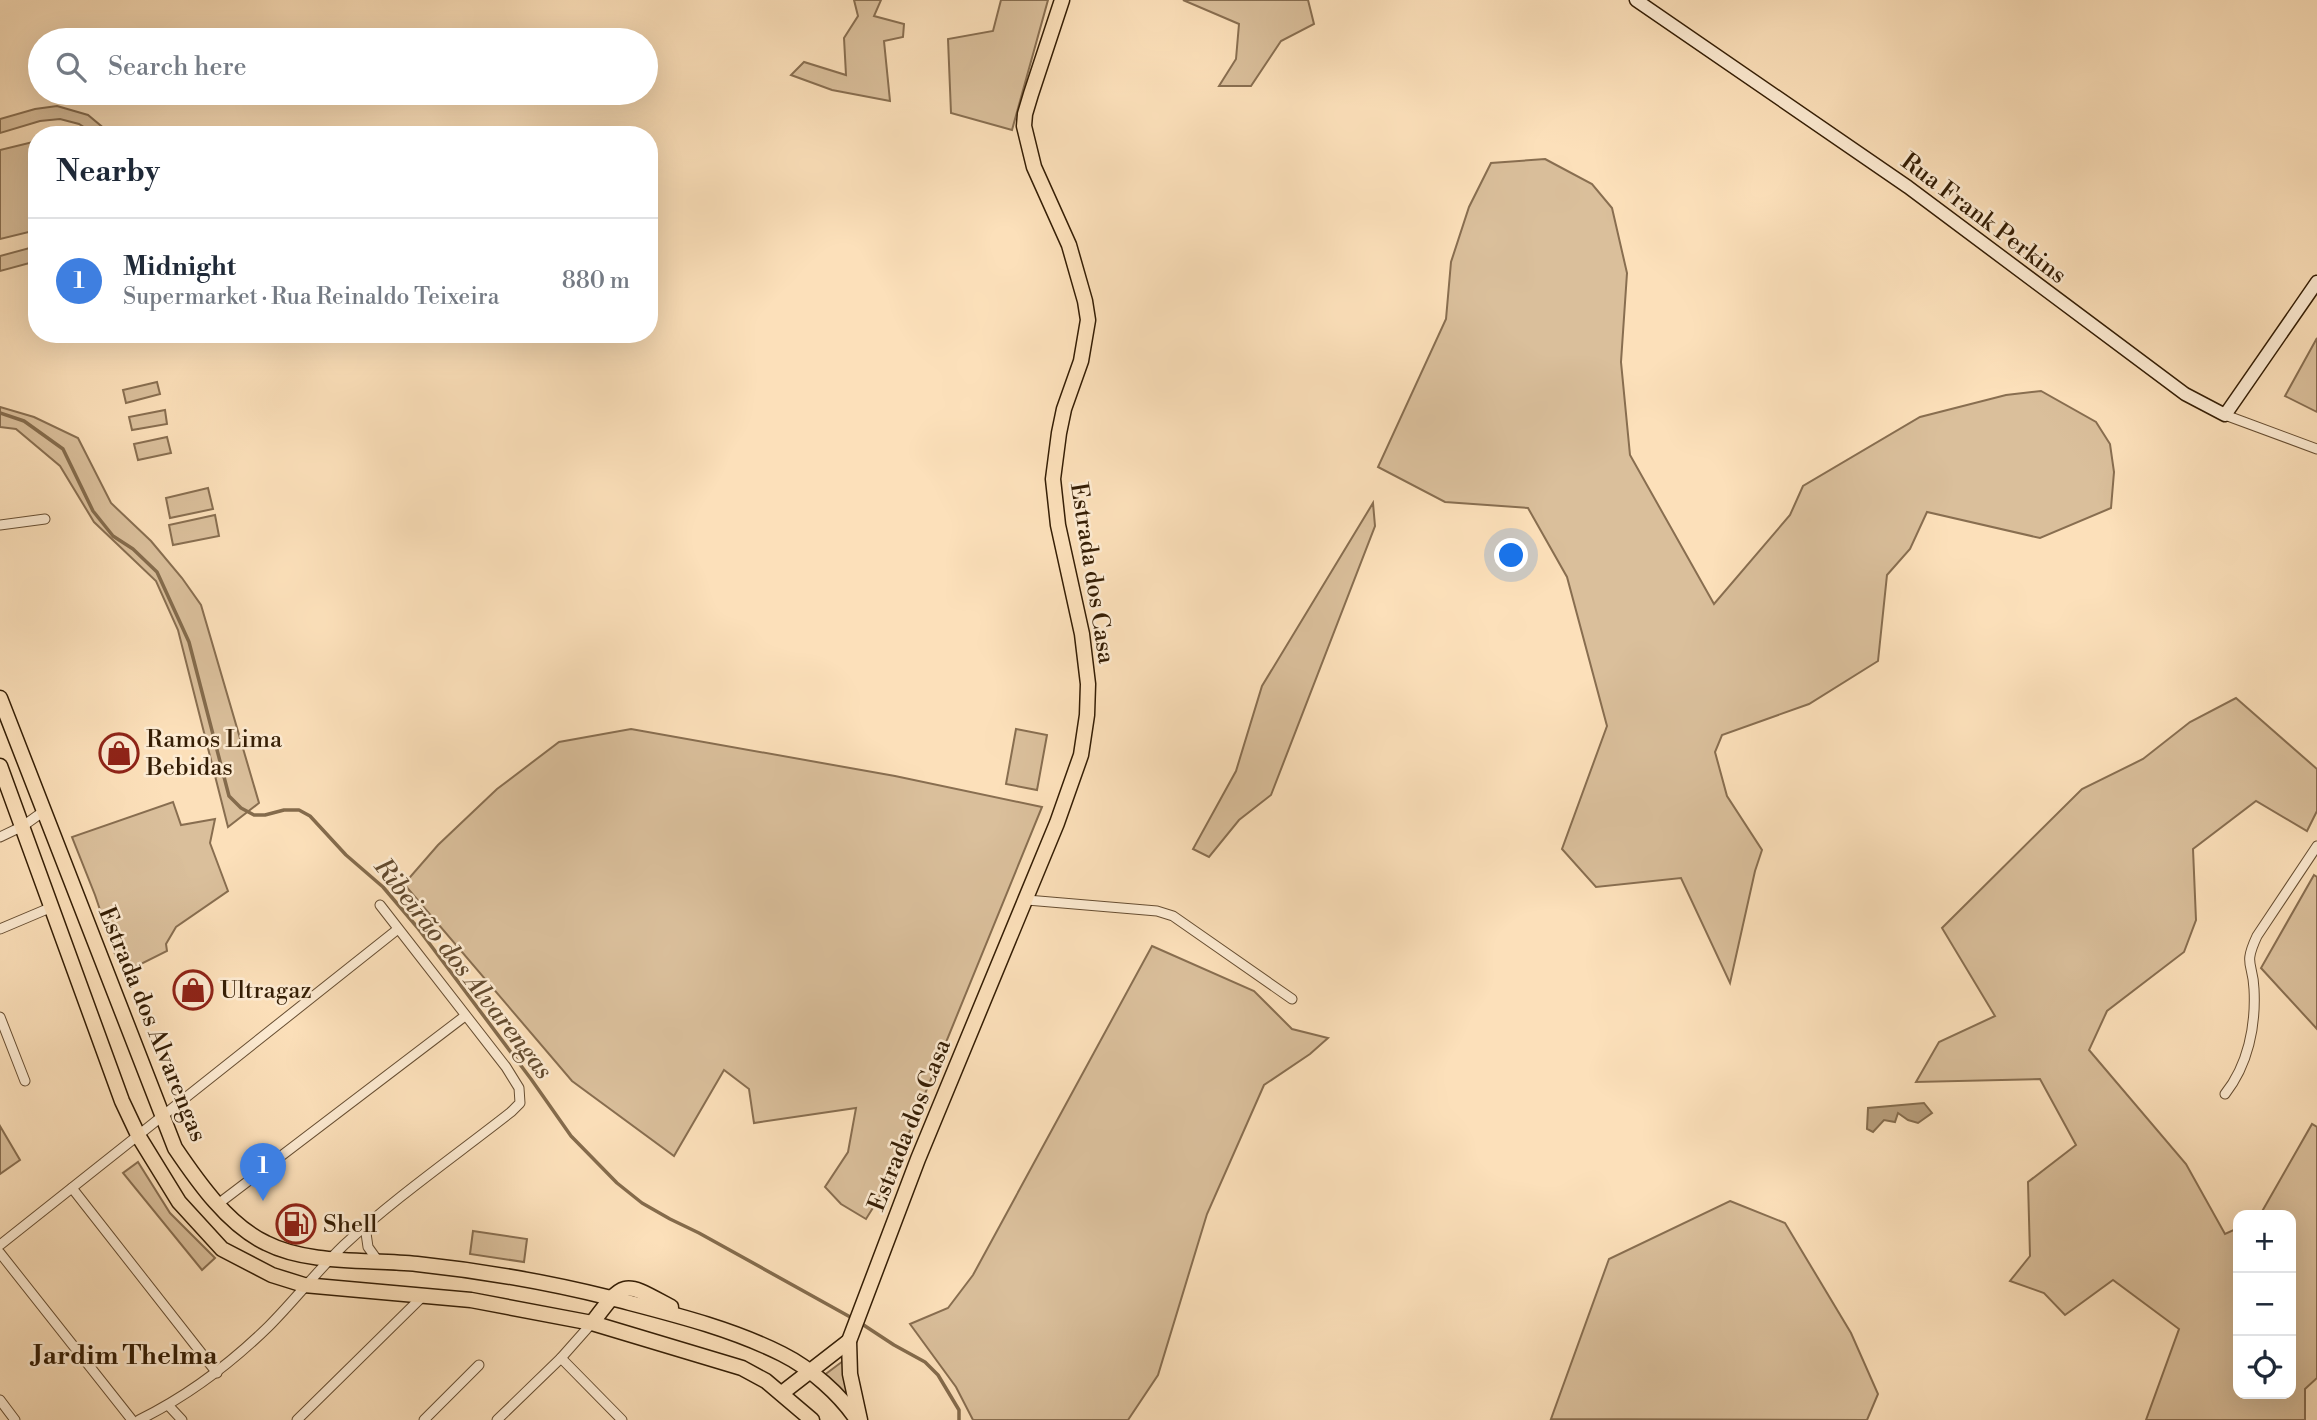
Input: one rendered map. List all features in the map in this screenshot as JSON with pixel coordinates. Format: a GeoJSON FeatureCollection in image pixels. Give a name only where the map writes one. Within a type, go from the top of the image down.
{"type":"FeatureCollection","features":[{"type":"Feature","properties":{"kind":"main road","name":"Estrada dos Casa"},"geometry":{"type":"LineString","coordinates":[[851,1336],[918,1159],[1027,900],[1082,755],[1088,684],[1082,634],[1058,525],[1053,479],[1064,409],[1082,361],[1088,320],[1069,245],[1034,167],[1024,126],[1031,94],[1062,0]]}},
{"type":"Feature","properties":{"kind":"main road","name":"Estrada dos Alvarengas"},"geometry":{"type":"LineString","coordinates":[[0,698],[175,1148],[203,1188],[251,1234],[282,1251],[517,1277],[645,1306],[697,1322],[790,1359],[810,1373],[859,1420]]}},
{"type":"Feature","properties":{"kind":"main road","name":"Estrada dos Alvarengas"},"geometry":{"type":"LineString","coordinates":[[0,766],[108,1064],[139,1137],[179,1202],[222,1249],[272,1275],[304,1285],[498,1304],[592,1323],[741,1368],[766,1381],[812,1420]]}},
{"type":"Feature","properties":{"kind":"main road"},"geometry":{"type":"LineString","coordinates":[[592,1323],[611,1298]]}},
{"type":"Feature","properties":{"kind":"main road"},"geometry":{"type":"LineString","coordinates":[[782,1393],[833,1354],[851,1336]]}},
{"type":"Feature","properties":{"kind":"main road"},"geometry":{"type":"LineString","coordinates":[[851,1336],[849,1368],[859,1420]]}},
{"type":"Feature","properties":{"kind":"main road"},"geometry":{"type":"LineString","coordinates":[[790,1359],[810,1360],[833,1354]]}},
{"type":"Feature","properties":{"kind":"street","name":"Rua Frank Perkins"},"geometry":{"type":"LineString","coordinates":[[1636,0],[1886,171],[2185,394],[2225,415],[2317,449]]}},
{"type":"Feature","properties":{"kind":"street"},"geometry":{"type":"LineString","coordinates":[[2225,415],[2317,282]]}},
{"type":"Feature","properties":{"kind":"street"},"geometry":{"type":"LineString","coordinates":[[0,526],[45,519]]}},
{"type":"Feature","properties":{"kind":"street"},"geometry":{"type":"LineString","coordinates":[[0,837],[23,826],[44,811]]}},
{"type":"Feature","properties":{"kind":"street"},"geometry":{"type":"LineString","coordinates":[[2225,1094],[2244,1066],[2253,1020],[2255,987],[2249,969],[2250,951],[2257,936],[2317,846]]}},
{"type":"Feature","properties":{"kind":"street"},"geometry":{"type":"LineString","coordinates":[[1027,900],[1157,911],[1173,916],[1292,999]]}},
{"type":"Feature","properties":{"kind":"street"},"geometry":{"type":"LineString","coordinates":[[139,1420],[168,1405],[217,1373],[270,1325],[304,1285],[365,1226],[520,1103],[519,1088],[515,1080],[380,905]]}},
{"type":"Feature","properties":{"kind":"street"},"geometry":{"type":"LineString","coordinates":[[0,929],[52,907]]}},
{"type":"Feature","properties":{"kind":"street"},"geometry":{"type":"LineString","coordinates":[[0,1245],[398,929]]}},
{"type":"Feature","properties":{"kind":"street"},"geometry":{"type":"LineString","coordinates":[[218,1204],[465,1016]]}},
{"type":"Feature","properties":{"kind":"street"},"geometry":{"type":"LineString","coordinates":[[0,1017],[25,1081]]}},
{"type":"Feature","properties":{"kind":"street"},"geometry":{"type":"LineString","coordinates":[[72,1188],[217,1373]]}},
{"type":"Feature","properties":{"kind":"street"},"geometry":{"type":"LineString","coordinates":[[365,1226],[368,1247],[378,1261]]}},
{"type":"Feature","properties":{"kind":"street"},"geometry":{"type":"LineString","coordinates":[[0,1253],[132,1420]]}},
{"type":"Feature","properties":{"kind":"street"},"geometry":{"type":"LineString","coordinates":[[297,1420],[422,1297]]}},
{"type":"Feature","properties":{"kind":"street"},"geometry":{"type":"LineString","coordinates":[[504,1418],[592,1323]]}},
{"type":"Feature","properties":{"kind":"street"},"geometry":{"type":"LineString","coordinates":[[561,1358],[622,1420]]}},
{"type":"Feature","properties":{"kind":"street"},"geometry":{"type":"LineString","coordinates":[[424,1420],[479,1365]]}},
{"type":"Feature","properties":{"kind":"street"},"geometry":{"type":"LineString","coordinates":[[0,1400],[15,1420]]}},
{"type":"Feature","properties":{"kind":"street"},"geometry":{"type":"LineString","coordinates":[[168,1405],[183,1420]]}},
{"type":"Feature","properties":{"kind":"shaded area"},"geometry":{"type":"Polygon","coordinates":[[[854,0],[881,0],[874,16],[904,24],[903,37],[884,41],[890,101],[832,90],[791,75],[804,62],[846,75],[844,38],[858,16],[854,0]]]}},
{"type":"Feature","properties":{"kind":"shaded area"},"geometry":{"type":"Polygon","coordinates":[[[1001,0],[1048,0],[1012,130],[951,113],[948,39],[993,31],[1001,0]]]}},
{"type":"Feature","properties":{"kind":"shaded area"},"geometry":{"type":"Polygon","coordinates":[[[1183,0],[1308,0],[1314,24],[1281,41],[1251,86],[1219,86],[1236,59],[1239,24],[1183,0]]]}},
{"type":"Feature","properties":{"kind":"shaded area"},"geometry":{"type":"Polygon","coordinates":[[[57,106],[88,115],[101,126],[82,126],[60,119],[40,121],[0,133],[0,119],[57,106]]]}},
{"type":"Feature","properties":{"kind":"shaded area"},"geometry":{"type":"Polygon","coordinates":[[[28,143],[28,232],[0,239],[0,150],[28,143]]]}},
{"type":"Feature","properties":{"kind":"shaded area"},"geometry":{"type":"Polygon","coordinates":[[[1545,159],[1592,184],[1612,208],[1627,273],[1621,362],[1630,455],[1714,604],[1790,515],[1803,486],[1920,417],[2006,395],[2041,391],[2096,422],[2110,444],[2114,472],[2111,508],[2040,538],[1927,512],[1910,549],[1887,575],[1878,661],[1809,704],[1722,735],[1715,752],[1727,796],[1762,850],[1730,983],[1681,878],[1596,887],[1562,849],[1607,726],[1567,577],[1528,508],[1445,502],[1378,467],[1446,319],[1451,262],[1469,207],[1491,163],[1545,159]]]}},
{"type":"Feature","properties":{"kind":"shaded area"},"geometry":{"type":"Polygon","coordinates":[[[28,248],[28,263],[0,271],[0,256],[28,248]]]}},
{"type":"Feature","properties":{"kind":"shaded area"},"geometry":{"type":"Polygon","coordinates":[[[2317,338],[2317,412],[2285,396],[2317,338]]]}},
{"type":"Feature","properties":{"kind":"shaded area"},"geometry":{"type":"Polygon","coordinates":[[[157,382],[160,394],[126,403],[123,390],[157,382]]]}},
{"type":"Feature","properties":{"kind":"shaded area"},"geometry":{"type":"Polygon","coordinates":[[[0,407],[34,417],[78,438],[111,503],[151,541],[201,605],[259,803],[228,827],[178,630],[156,581],[94,522],[60,466],[16,429],[0,427],[0,407]]]}},
{"type":"Feature","properties":{"kind":"shaded area"},"geometry":{"type":"Polygon","coordinates":[[[165,410],[167,424],[132,430],[129,417],[165,410]]]}},
{"type":"Feature","properties":{"kind":"shaded area"},"geometry":{"type":"Polygon","coordinates":[[[167,437],[171,453],[138,460],[134,444],[167,437]]]}},
{"type":"Feature","properties":{"kind":"shaded area"},"geometry":{"type":"Polygon","coordinates":[[[208,488],[213,509],[170,518],[166,498],[208,488]]]}},
{"type":"Feature","properties":{"kind":"shaded area"},"geometry":{"type":"Polygon","coordinates":[[[1373,503],[1375,526],[1271,795],[1239,820],[1209,857],[1193,849],[1236,771],[1262,686],[1373,503]]]}},
{"type":"Feature","properties":{"kind":"shaded area"},"geometry":{"type":"Polygon","coordinates":[[[215,515],[219,536],[173,545],[169,525],[215,515]]]}},
{"type":"Feature","properties":{"kind":"shaded area"},"geometry":{"type":"Polygon","coordinates":[[[2236,698],[2317,769],[2317,811],[2307,831],[2256,801],[2193,849],[2196,920],[2184,952],[2107,1011],[2089,1050],[2186,1164],[2225,1234],[2233,1230],[2233,1399],[2296,1399],[2296,1210],[2263,1210],[2312,1124],[2317,1127],[2317,1378],[2305,1389],[2305,1420],[2146,1420],[2179,1329],[2113,1280],[2065,1315],[2044,1293],[2010,1281],[2030,1256],[2028,1182],[2076,1145],[2040,1079],[1916,1082],[1939,1042],[1995,1016],[1942,928],[2082,789],[2143,759],[2190,722],[2236,698]]]}},
{"type":"Feature","properties":{"kind":"shaded area"},"geometry":{"type":"Polygon","coordinates":[[[631,729],[895,776],[1042,807],[889,1182],[866,1219],[841,1204],[825,1187],[848,1152],[856,1108],[754,1123],[749,1089],[724,1070],[674,1156],[572,1081],[404,884],[438,845],[497,789],[559,742],[631,729]]]}},
{"type":"Feature","properties":{"kind":"shaded area"},"geometry":{"type":"Polygon","coordinates":[[[1016,729],[1047,735],[1037,790],[1006,784],[1016,729]]]}},
{"type":"Feature","properties":{"kind":"shaded area"},"geometry":{"type":"Polygon","coordinates":[[[173,802],[181,825],[215,819],[210,843],[228,891],[176,927],[166,944],[167,951],[125,972],[116,957],[72,837],[173,802]]]}},
{"type":"Feature","properties":{"kind":"shaded area"},"geometry":{"type":"Polygon","coordinates":[[[2314,875],[2317,877],[2317,1029],[2261,968],[2314,875]]]}},
{"type":"Feature","properties":{"kind":"shaded area"},"geometry":{"type":"Polygon","coordinates":[[[1152,946],[1254,991],[1292,1029],[1328,1038],[1310,1054],[1264,1085],[1207,1214],[1158,1375],[1128,1420],[973,1420],[956,1387],[910,1324],[948,1308],[973,1275],[1152,946]]]}},
{"type":"Feature","properties":{"kind":"shaded area"},"geometry":{"type":"Polygon","coordinates":[[[1924,1103],[1932,1113],[1918,1123],[1898,1113],[1895,1122],[1884,1120],[1873,1132],[1867,1129],[1868,1108],[1924,1103]]]}},
{"type":"Feature","properties":{"kind":"shaded area"},"geometry":{"type":"Polygon","coordinates":[[[0,1126],[20,1160],[0,1174],[0,1126]]]}},
{"type":"Feature","properties":{"kind":"shaded area"},"geometry":{"type":"Polygon","coordinates":[[[138,1162],[170,1213],[215,1258],[202,1270],[123,1173],[138,1162]]]}},
{"type":"Feature","properties":{"kind":"shaded area"},"geometry":{"type":"Polygon","coordinates":[[[1730,1201],[1785,1223],[1851,1333],[1878,1394],[1867,1420],[1551,1419],[1609,1259],[1730,1201]]]}},
{"type":"Feature","properties":{"kind":"shaded area"},"geometry":{"type":"Polygon","coordinates":[[[473,1231],[527,1239],[524,1262],[470,1254],[473,1231]]]}},
{"type":"Feature","properties":{"kind":"shaded area"},"geometry":{"type":"Polygon","coordinates":[[[843,1361],[847,1398],[823,1376],[843,1361]]]}},
{"type":"Feature","properties":{"kind":"waterway","name":"Ribeirão dos Alvarengas"},"geometry":{"type":"LineString","coordinates":[[0,413],[24,421],[63,449],[93,511],[113,536],[133,549],[157,572],[189,642],[229,796],[241,808],[254,815],[299,810],[310,816],[346,855],[383,887],[417,927],[571,1136],[617,1183],[642,1203],[852,1318]]}},
{"type":"Feature","properties":{"kind":"waterway","name":"Ribeirão dos Alvarengas"},"geometry":{"type":"LineString","coordinates":[[859,1322],[925,1362],[938,1375],[959,1410],[959,1420]]}},
{"type":"Feature","properties":{"kind":"place","name":"Ramos Lima Bebidas"},"geometry":{"type":"Point","coordinates":[119,753]}},
{"type":"Feature","properties":{"kind":"place","name":"Ultragaz"},"geometry":{"type":"Point","coordinates":[193,990]}},
{"type":"Feature","properties":{"kind":"place","name":"Midnight"},"geometry":{"type":"Point","coordinates":[263,1201]}},
{"type":"Feature","properties":{"kind":"place","name":"Shell"},"geometry":{"type":"Point","coordinates":[296,1224]}},
{"type":"Feature","properties":{"kind":"district","name":"Jardim Thelma"},"geometry":{"type":"Point","coordinates":[125,1355]}}]}
